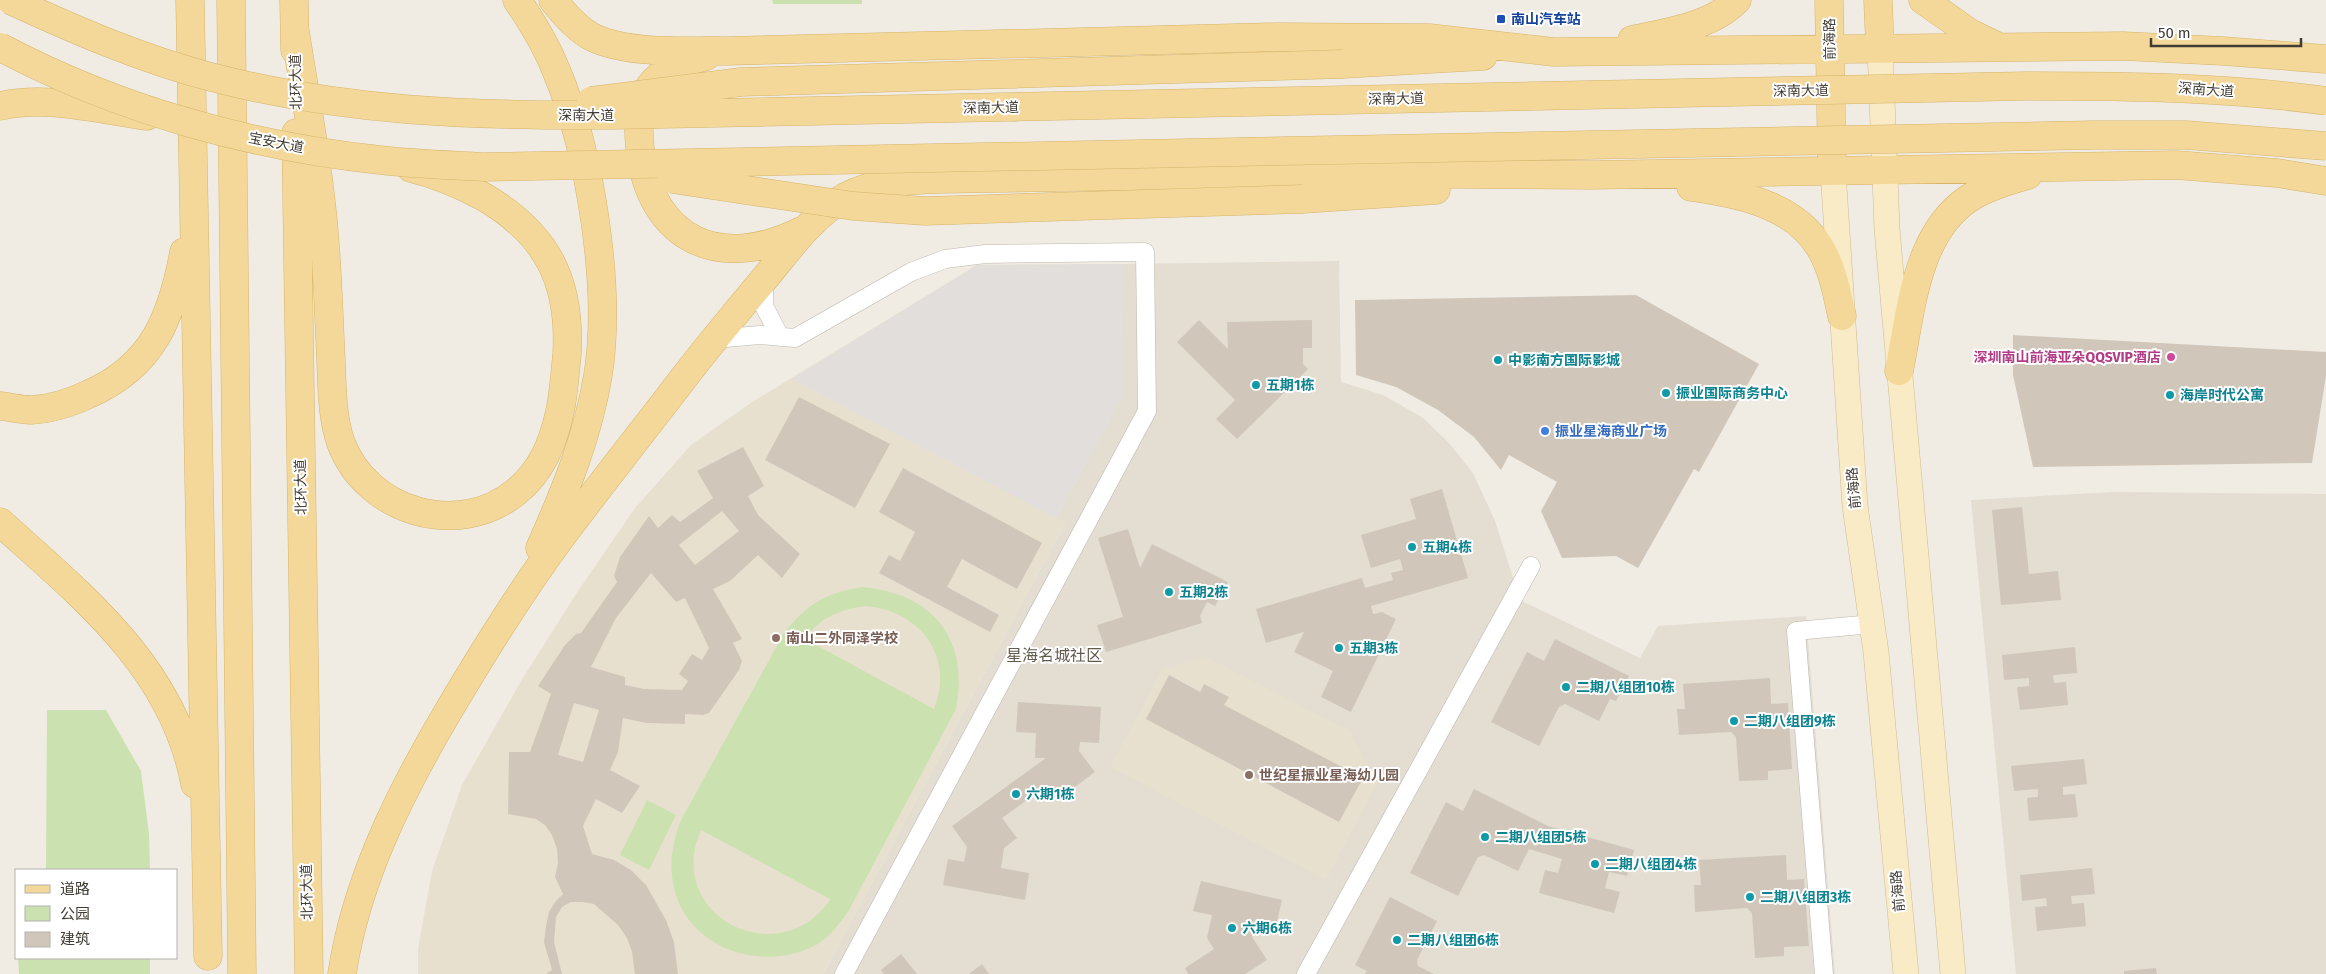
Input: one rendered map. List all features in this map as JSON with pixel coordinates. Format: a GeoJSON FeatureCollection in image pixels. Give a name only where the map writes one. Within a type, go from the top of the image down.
{"type":"FeatureCollection","features":[{"type":"Feature","properties":{"kind":"main road"},"geometry":{"type":"LineString","coordinates":[[10,0],[130,51],[209,77],[278,93],[349,105],[466,114],[538,108],[741,82],[1343,64],[1562,52],[2122,46],[2321,53]]}},
{"type":"Feature","properties":{"kind":"main road"},"geometry":{"type":"LineString","coordinates":[[35,0],[130,51]]}},
{"type":"Feature","properties":{"kind":"main road"},"geometry":{"type":"LineString","coordinates":[[190,0],[208,965]]}},
{"type":"Feature","properties":{"kind":"main road"},"geometry":{"type":"LineString","coordinates":[[231,0],[242,974]]}},
{"type":"Feature","properties":{"kind":"main road","name":"北环大道"},"geometry":{"type":"LineString","coordinates":[[294,0],[309,974]]}},
{"type":"Feature","properties":{"kind":"main road"},"geometry":{"type":"LineString","coordinates":[[515,606],[564,493],[584,436],[598,375],[603,324],[598,250],[589,186],[575,125],[556,70],[540,36],[517,0]]}},
{"type":"Feature","properties":{"kind":"main road"},"geometry":{"type":"LineString","coordinates":[[553,0],[576,25],[592,36],[610,43],[640,48],[726,51],[1324,37],[1429,38],[1562,52],[1618,43],[1690,26],[1714,17],[1737,0]]}},
{"type":"Feature","properties":{"kind":"main road","name":"前海路"},"geometry":{"type":"LineString","coordinates":[[1829,0],[1833,171],[1855,506],[1872,624],[1906,974]]}},
{"type":"Feature","properties":{"kind":"main road"},"geometry":{"type":"LineString","coordinates":[[1878,0],[1887,228],[1953,974]]}},
{"type":"Feature","properties":{"kind":"main road"},"geometry":{"type":"LineString","coordinates":[[1924,0],[1970,33],[1996,46]]}},
{"type":"Feature","properties":{"kind":"main road"},"geometry":{"type":"LineString","coordinates":[[295,31],[322,212],[332,390],[341,444],[359,473],[370,485],[389,500],[413,511],[438,517],[464,515],[489,508],[515,493],[533,475],[549,451],[562,403],[566,373],[567,321],[562,287],[553,263],[541,244],[519,222],[495,204],[464,186],[431,173],[380,160]]}},
{"type":"Feature","properties":{"kind":"main road","name":"宝安大道"},"geometry":{"type":"LineString","coordinates":[[0,47],[31,64],[103,95],[178,120],[238,136],[308,150],[380,160],[483,167],[569,167]]}},
{"type":"Feature","properties":{"kind":"main road"},"geometry":{"type":"LineString","coordinates":[[726,51],[669,70],[654,82],[643,99],[640,110],[640,144],[646,181],[651,196],[660,211],[672,225],[706,245],[750,248],[768,245],[805,230]]}},
{"type":"Feature","properties":{"kind":"main road","name":"深南大道"},"geometry":{"type":"LineString","coordinates":[[466,114],[622,115],[2027,86],[2122,86],[2216,90],[2326,101]]}},
{"type":"Feature","properties":{"kind":"main road"},"geometry":{"type":"LineString","coordinates":[[0,106],[12,103],[46,103],[178,120]]}},
{"type":"Feature","properties":{"kind":"main road"},"geometry":{"type":"LineString","coordinates":[[569,167],[2094,135],[2186,135],[2326,146]]}},
{"type":"Feature","properties":{"kind":"main road"},"geometry":{"type":"LineString","coordinates":[[342,974],[349,928],[368,871],[396,809],[439,726],[560,538],[714,339],[805,230],[844,198],[863,189],[885,183],[912,180],[1329,173],[1591,175],[2104,165],[2176,165],[2277,173],[2326,181]]}},
{"type":"Feature","properties":{"kind":"main road"},"geometry":{"type":"LineString","coordinates":[[1899,371],[1924,259],[1932,240],[1952,213],[1968,199],[1990,187],[2033,173],[2104,165]]}},
{"type":"Feature","properties":{"kind":"main road"},"geometry":{"type":"LineString","coordinates":[[569,167],[712,184],[853,206],[925,211],[1303,199],[1389,194],[1591,175],[1710,189],[1750,197],[1771,206],[1795,220],[1814,238],[1828,263],[1842,316]]}},
{"type":"Feature","properties":{"kind":"main road"},"geometry":{"type":"LineString","coordinates":[[0,406],[30,410],[67,404],[113,384],[144,356],[164,324],[178,284],[195,197]]}},
{"type":"Feature","properties":{"kind":"main road"},"geometry":{"type":"LineString","coordinates":[[0,522],[108,621],[128,644],[163,699],[193,773],[200,823],[208,965]]}},
{"type":"Feature","properties":{"kind":"street"},"geometry":{"type":"LineString","coordinates":[[714,339],[739,335],[795,338],[911,272],[945,259],[984,254],[1145,252],[1147,411],[844,974]]}},
{"type":"Feature","properties":{"kind":"street"},"geometry":{"type":"LineString","coordinates":[[765,278],[764,306],[780,337]]}},
{"type":"Feature","properties":{"kind":"street"},"geometry":{"type":"LineString","coordinates":[[1306,974],[1531,566]]}},
{"type":"Feature","properties":{"kind":"street"},"geometry":{"type":"LineString","coordinates":[[1824,974],[1796,631],[1872,624]]}},
{"type":"Feature","properties":{"kind":"shaded area"},"geometry":{"type":"Polygon","coordinates":[[[1339,261],[1341,382],[1383,395],[1423,418],[1449,443],[1473,473],[1495,521],[1520,600],[1640,658],[1658,626],[1806,616],[1835,974],[823,974],[1065,523],[1056,518],[1122,397],[1121,264],[1339,261]]]}},
{"type":"Feature","properties":{"kind":"shaded area","name":"南山二外同泽学校"},"geometry":{"type":"Polygon","coordinates":[[[1121,264],[1122,397],[1056,517],[1065,523],[823,974],[418,974],[418,949],[432,871],[462,785],[521,681],[576,594],[635,508],[691,445],[752,402],[977,265],[1121,264]]]}},
{"type":"Feature","properties":{"kind":"shaded area"},"geometry":{"type":"Polygon","coordinates":[[[1121,264],[1122,397],[1056,518],[792,379],[977,265],[1121,264]]]}},
{"type":"Feature","properties":{"kind":"shaded area"},"geometry":{"type":"Polygon","coordinates":[[[2114,492],[2326,494],[2326,974],[2016,974],[1971,500],[2114,492]]]}},
{"type":"Feature","properties":{"kind":"shaded area","name":"世纪星振业星海幼儿园"},"geometry":{"type":"Polygon","coordinates":[[[1206,657],[1349,730],[1377,783],[1326,880],[1110,767],[1163,668],[1206,657]]]}},
{"type":"Feature","properties":{"kind":"green space"},"geometry":{"type":"Polygon","coordinates":[[[772,0],[862,0],[862,4],[773,4],[772,0]]]}},
{"type":"Feature","properties":{"kind":"green space"},"geometry":{"type":"Polygon","coordinates":[[[862,587],[887,591],[908,599],[926,610],[940,624],[951,641],[957,661],[959,684],[956,709],[848,912],[838,926],[821,942],[795,953],[772,957],[750,955],[728,949],[709,939],[692,924],[680,906],[673,883],[671,867],[672,851],[678,828],[784,633],[801,614],[818,601],[862,587]],[[866,606],[848,609],[831,616],[817,625],[805,639],[934,709],[939,690],[940,671],[936,654],[928,640],[917,627],[902,617],[885,610],[866,606]],[[701,830],[694,861],[698,888],[712,909],[732,925],[757,933],[783,932],[808,922],[830,900],[830,899],[701,830]]]}},
{"type":"Feature","properties":{"kind":"green space"},"geometry":{"type":"Polygon","coordinates":[[[47,710],[106,710],[141,771],[149,834],[150,869],[46,869],[47,710]]]}},
{"type":"Feature","properties":{"kind":"green space"},"geometry":{"type":"Polygon","coordinates":[[[647,800],[676,815],[649,870],[620,855],[647,800]]]}},
{"type":"Feature","properties":{"kind":"green space"},"geometry":{"type":"Polygon","coordinates":[[[18,959],[150,959],[150,974],[19,974],[18,959]]]}},
{"type":"Feature","properties":{"kind":"building","name":"振业星海商业广场"},"geometry":{"type":"Polygon","coordinates":[[[1636,295],[1759,364],[1699,472],[1694,469],[1638,568],[1616,556],[1562,558],[1541,511],[1557,482],[1509,455],[1501,470],[1474,437],[1438,410],[1396,387],[1356,375],[1355,300],[1636,295]]]}},
{"type":"Feature","properties":{"kind":"building","name":"五期1栋"},"geometry":{"type":"Polygon","coordinates":[[[1199,320],[1228,349],[1227,322],[1312,320],[1312,348],[1303,348],[1303,364],[1308,369],[1237,439],[1216,419],[1235,400],[1177,342],[1199,320]]]}},
{"type":"Feature","properties":{"kind":"building","name":"海岸时代公寓"},"geometry":{"type":"Polygon","coordinates":[[[2013,335],[2326,352],[2326,376],[2312,463],[2033,467],[2013,375],[2013,335]]]}},
{"type":"Feature","properties":{"kind":"building"},"geometry":{"type":"Polygon","coordinates":[[[799,397],[890,444],[855,508],[765,460],[799,397]]]}},
{"type":"Feature","properties":{"kind":"building"},"geometry":{"type":"Polygon","coordinates":[[[743,447],[764,486],[748,496],[758,515],[800,554],[782,578],[758,555],[730,581],[713,589],[742,639],[733,643],[742,661],[739,670],[709,713],[703,715],[685,714],[685,724],[646,723],[623,718],[618,752],[610,770],[640,786],[622,813],[596,799],[583,826],[592,854],[614,860],[631,870],[646,885],[666,920],[674,942],[678,974],[635,974],[632,952],[627,938],[618,925],[594,904],[571,902],[562,907],[556,917],[554,942],[562,974],[546,974],[552,970],[544,942],[546,926],[549,912],[563,894],[555,877],[558,863],[557,849],[552,835],[545,825],[536,819],[508,814],[509,752],[530,752],[551,694],[538,686],[565,645],[576,634],[581,633],[617,582],[614,576],[620,557],[649,516],[658,528],[672,515],[680,522],[713,498],[697,471],[743,447]],[[722,511],[679,545],[695,565],[739,531],[722,511]],[[651,573],[616,618],[591,667],[625,677],[625,685],[644,689],[682,690],[688,681],[679,674],[692,654],[702,660],[709,648],[685,598],[676,602],[651,573]],[[574,703],[558,755],[583,762],[599,710],[574,703]]]}},
{"type":"Feature","properties":{"kind":"building"},"geometry":{"type":"Polygon","coordinates":[[[903,468],[1042,543],[1017,589],[962,559],[947,587],[999,615],[990,632],[879,573],[889,555],[900,561],[915,532],[879,512],[903,468]]]}},
{"type":"Feature","properties":{"kind":"building"},"geometry":{"type":"Polygon","coordinates":[[[1442,489],[1468,578],[1371,606],[1373,614],[1382,612],[1396,619],[1351,712],[1321,697],[1333,671],[1294,652],[1304,632],[1266,643],[1256,609],[1362,578],[1365,588],[1393,580],[1391,573],[1403,570],[1400,559],[1371,568],[1361,535],[1416,519],[1410,499],[1442,489]]]}},
{"type":"Feature","properties":{"kind":"building"},"geometry":{"type":"Polygon","coordinates":[[[2022,507],[2029,574],[2058,571],[2061,600],[2001,605],[1992,510],[2022,507]]]}},
{"type":"Feature","properties":{"kind":"building","name":"五期2栋"},"geometry":{"type":"Polygon","coordinates":[[[1128,529],[1140,568],[1152,544],[1228,582],[1215,606],[1207,602],[1200,616],[1202,623],[1106,652],[1097,625],[1123,617],[1098,538],[1128,529]]]}},
{"type":"Feature","properties":{"kind":"building","name":"二期八组团10栋"},"geometry":{"type":"Polygon","coordinates":[[[1555,639],[1629,676],[1616,701],[1610,699],[1599,721],[1565,704],[1559,707],[1539,746],[1491,722],[1527,652],[1544,661],[1555,639]]]}},
{"type":"Feature","properties":{"kind":"building"},"geometry":{"type":"Polygon","coordinates":[[[2075,647],[2077,673],[2053,675],[2054,683],[2066,682],[2068,705],[2020,710],[2017,687],[2029,686],[2029,678],[2004,680],[2002,655],[2075,647]]]}},
{"type":"Feature","properties":{"kind":"building"},"geometry":{"type":"Polygon","coordinates":[[[1169,675],[1200,692],[1204,684],[1229,697],[1224,705],[1363,778],[1339,822],[1146,719],[1169,675]]]}},
{"type":"Feature","properties":{"kind":"building","name":"二期八组团9栋"},"geometry":{"type":"Polygon","coordinates":[[[1770,678],[1771,704],[1788,703],[1792,769],[1768,771],[1768,780],[1739,781],[1736,737],[1731,732],[1679,735],[1677,709],[1685,709],[1683,684],[1770,678]]]}},
{"type":"Feature","properties":{"kind":"building","name":"六期1栋"},"geometry":{"type":"Polygon","coordinates":[[[1018,702],[1101,707],[1099,743],[1080,742],[1079,751],[1095,772],[1056,801],[1045,787],[1002,818],[1017,838],[1004,848],[1001,868],[1029,873],[1025,900],[943,885],[948,859],[964,862],[967,847],[952,826],[1046,758],[1035,758],[1036,733],[1016,732],[1018,702]]]}},
{"type":"Feature","properties":{"kind":"building"},"geometry":{"type":"Polygon","coordinates":[[[2084,759],[2087,784],[2063,787],[2063,795],[2075,794],[2078,817],[2029,821],[2027,798],[2038,797],[2038,789],[2014,791],[2011,766],[2084,759]]]}},
{"type":"Feature","properties":{"kind":"building"},"geometry":{"type":"Polygon","coordinates":[[[1474,789],[1548,826],[1634,850],[1627,876],[1609,872],[1605,888],[1620,892],[1614,913],[1539,893],[1545,870],[1558,873],[1562,859],[1529,849],[1518,871],[1484,855],[1478,857],[1458,896],[1410,873],[1446,802],[1463,811],[1474,789]]]}},
{"type":"Feature","properties":{"kind":"building","name":"二期八组团3栋"},"geometry":{"type":"Polygon","coordinates":[[[1786,855],[1787,880],[1804,879],[1809,946],[1784,947],[1784,956],[1755,958],[1752,913],[1747,908],[1695,912],[1694,885],[1701,885],[1699,860],[1786,855]]]}},
{"type":"Feature","properties":{"kind":"building"},"geometry":{"type":"Polygon","coordinates":[[[2092,868],[2095,894],[2071,896],[2072,904],[2084,903],[2086,926],[2037,931],[2035,907],[2047,906],[2046,898],[2022,901],[2020,875],[2092,868]]]}},
{"type":"Feature","properties":{"kind":"building","name":"六期6栋"},"geometry":{"type":"Polygon","coordinates":[[[1201,881],[1282,900],[1275,930],[1255,926],[1252,937],[1267,960],[1245,974],[1188,974],[1185,968],[1214,949],[1207,938],[1212,915],[1193,911],[1201,881]]]}},
{"type":"Feature","properties":{"kind":"building","name":"二期八组团6栋"},"geometry":{"type":"Polygon","coordinates":[[[1390,897],[1437,921],[1417,960],[1418,966],[1434,974],[1365,974],[1367,971],[1355,965],[1390,897]]]}},
{"type":"Feature","properties":{"kind":"building"},"geometry":{"type":"Polygon","coordinates":[[[901,954],[917,974],[884,974],[881,970],[901,954]]]}},
{"type":"Feature","properties":{"kind":"building"},"geometry":{"type":"Polygon","coordinates":[[[982,964],[989,974],[969,974],[982,964]]]}},
{"type":"Feature","properties":{"kind":"building"},"geometry":{"type":"Polygon","coordinates":[[[2156,968],[2157,974],[2124,974],[2124,971],[2156,968]]]}},
{"type":"Feature","properties":{"kind":"place","name":"南山汽车站"},"geometry":{"type":"Point","coordinates":[1501,19]}},
{"type":"Feature","properties":{"kind":"place","name":"深圳南山前海亚朵QQSVIP酒店"},"geometry":{"type":"Point","coordinates":[2171,357]}},
{"type":"Feature","properties":{"kind":"place","name":"中影南方国际影城"},"geometry":{"type":"Point","coordinates":[1498,360]}},
{"type":"Feature","properties":{"kind":"place","name":"五期1栋"},"geometry":{"type":"Point","coordinates":[1256,385]}},
{"type":"Feature","properties":{"kind":"place","name":"振业国际商务中心"},"geometry":{"type":"Point","coordinates":[1666,393]}},
{"type":"Feature","properties":{"kind":"place","name":"海岸时代公寓"},"geometry":{"type":"Point","coordinates":[2170,395]}},
{"type":"Feature","properties":{"kind":"place","name":"振业星海商业广场"},"geometry":{"type":"Point","coordinates":[1545,431]}},
{"type":"Feature","properties":{"kind":"place","name":"五期4栋"},"geometry":{"type":"Point","coordinates":[1412,547]}},
{"type":"Feature","properties":{"kind":"place","name":"五期2栋"},"geometry":{"type":"Point","coordinates":[1169,592]}},
{"type":"Feature","properties":{"kind":"place","name":"南山二外同泽学校"},"geometry":{"type":"Point","coordinates":[776,638]}},
{"type":"Feature","properties":{"kind":"place","name":"五期3栋"},"geometry":{"type":"Point","coordinates":[1339,648]}},
{"type":"Feature","properties":{"kind":"place","name":"二期八组团10栋"},"geometry":{"type":"Point","coordinates":[1566,687]}},
{"type":"Feature","properties":{"kind":"place","name":"二期八组团9栋"},"geometry":{"type":"Point","coordinates":[1734,721]}},
{"type":"Feature","properties":{"kind":"place","name":"世纪星振业星海幼儿园"},"geometry":{"type":"Point","coordinates":[1249,775]}},
{"type":"Feature","properties":{"kind":"place","name":"六期1栋"},"geometry":{"type":"Point","coordinates":[1016,794]}},
{"type":"Feature","properties":{"kind":"place","name":"二期八组团5栋"},"geometry":{"type":"Point","coordinates":[1485,837]}},
{"type":"Feature","properties":{"kind":"place","name":"二期八组团4栋"},"geometry":{"type":"Point","coordinates":[1595,864]}},
{"type":"Feature","properties":{"kind":"place","name":"二期八组团3栋"},"geometry":{"type":"Point","coordinates":[1750,897]}},
{"type":"Feature","properties":{"kind":"place","name":"六期6栋"},"geometry":{"type":"Point","coordinates":[1232,928]}},
{"type":"Feature","properties":{"kind":"place","name":"二期八组团6栋"},"geometry":{"type":"Point","coordinates":[1397,940]}},
{"type":"Feature","properties":{"kind":"district","name":"星海名城社区"},"geometry":{"type":"Point","coordinates":[1054,655]}}]}
